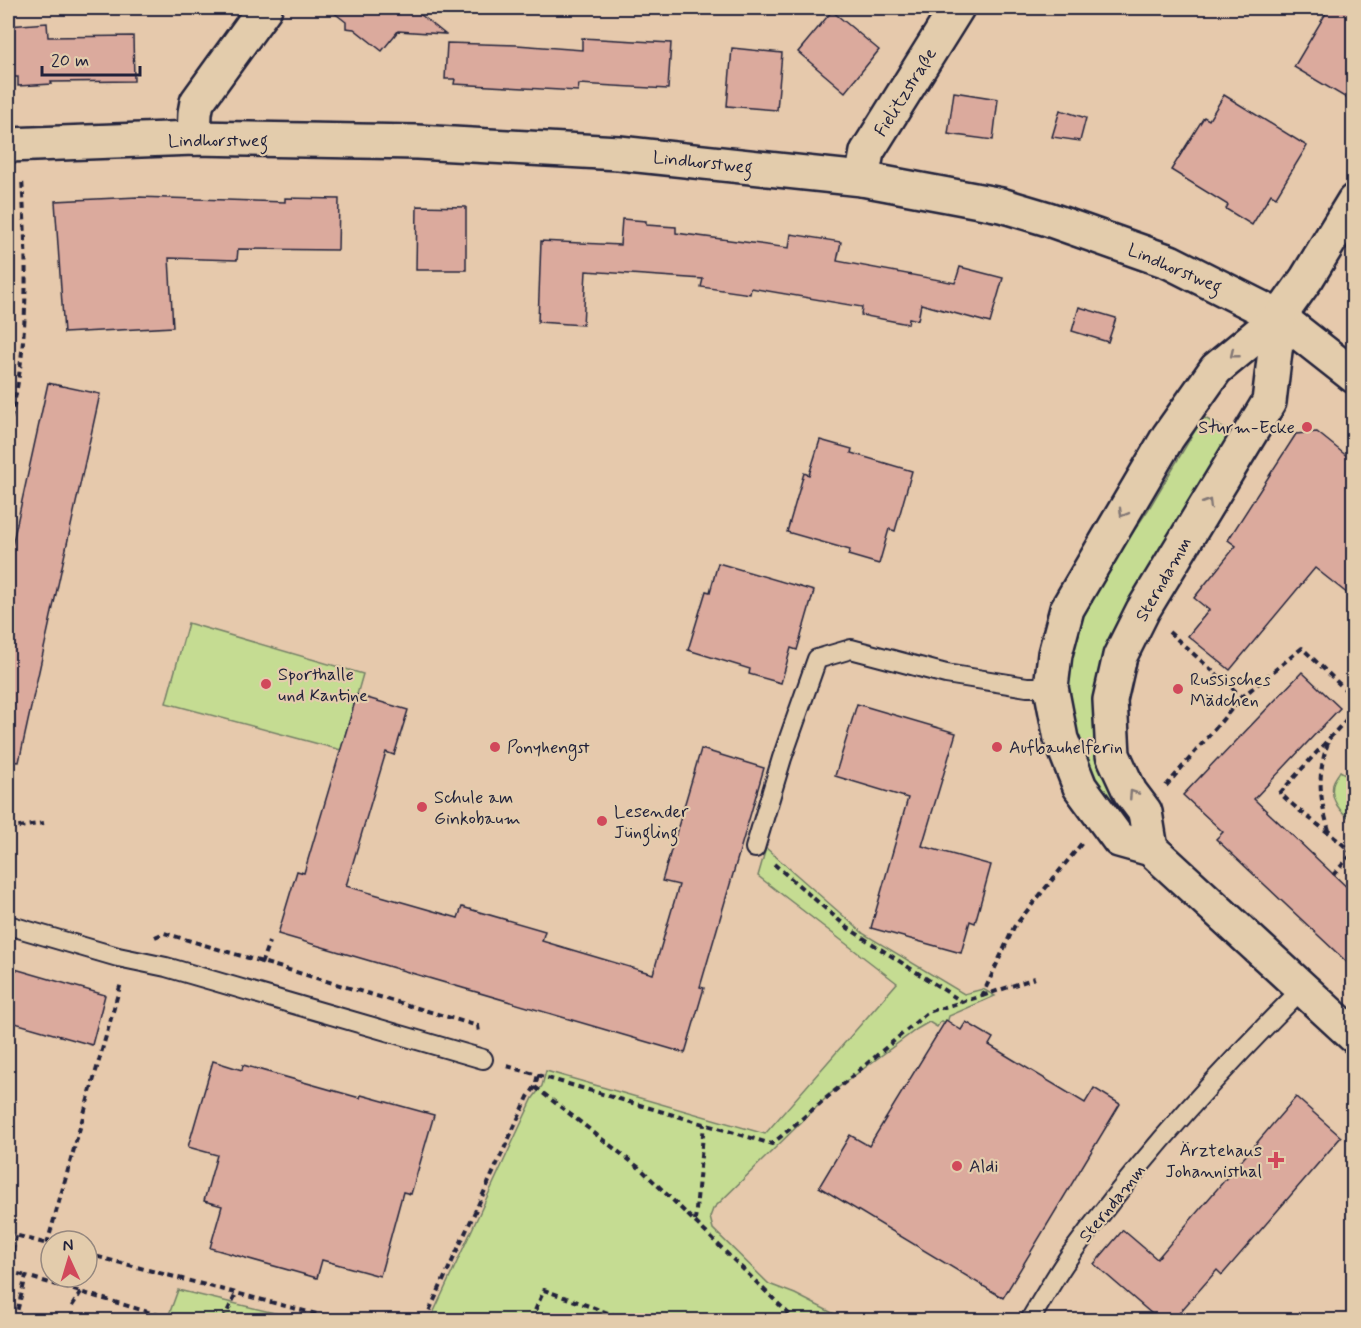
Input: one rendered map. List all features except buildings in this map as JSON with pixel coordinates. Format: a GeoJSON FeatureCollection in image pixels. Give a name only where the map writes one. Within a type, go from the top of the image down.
{"type":"FeatureCollection","features":[{"type":"Feature","properties":{"kind":"street"},"geometry":{"type":"LineString","coordinates":[[194,138],[197,102],[265,8]]}},
{"type":"Feature","properties":{"kind":"street","name":"Fielitzstraße"},"geometry":{"type":"LineString","coordinates":[[862,179],[867,152],[957,8]]}},
{"type":"Feature","properties":{"kind":"street","name":"Lindhorstweg"},"geometry":{"type":"LineString","coordinates":[[8,145],[194,138],[417,142],[610,152],[862,179],[1000,205],[1048,219],[1170,262],[1280,317],[1353,375]]}},
{"type":"Feature","properties":{"kind":"street","name":"Sterndamm"},"geometry":{"type":"LineString","coordinates":[[1353,201],[1307,278],[1280,317],[1216,369],[1168,437],[1067,609],[1055,654],[1051,687],[1061,739],[1080,787],[1119,840],[1151,849],[1353,1036]]}},
{"type":"Feature","properties":{"kind":"street","name":"Sterndamm"},"geometry":{"type":"LineString","coordinates":[[1151,849],[1145,812],[1130,792],[1113,755],[1110,700],[1120,656],[1143,610],[1269,402],[1280,317]]}},
{"type":"Feature","properties":{"kind":"lane"},"geometry":{"type":"LineString","coordinates":[[755,848],[782,758],[817,660],[851,649],[946,674],[1027,687],[1051,687]]}},
{"type":"Feature","properties":{"kind":"lane"},"geometry":{"type":"LineString","coordinates":[[8,925],[128,959],[166,967],[483,1059]]}},
{"type":"Feature","properties":{"kind":"lane","name":"Sterndamm"},"geometry":{"type":"LineString","coordinates":[[1030,1320],[1070,1255],[1126,1184],[1237,1054],[1303,988]]}},
{"type":"Feature","properties":{"kind":"path"},"geometry":{"type":"LineString","coordinates":[[8,429],[20,366],[26,312],[26,247],[22,178]]}},
{"type":"Feature","properties":{"kind":"path"},"geometry":{"type":"LineString","coordinates":[[1143,610],[1242,698]]}},
{"type":"Feature","properties":{"kind":"path"},"geometry":{"type":"LineString","coordinates":[[1161,791],[1242,698],[1302,648],[1353,698]]}},
{"type":"Feature","properties":{"kind":"path"},"geometry":{"type":"LineString","coordinates":[[1334,875],[1353,854],[1298,811],[1280,793],[1353,711]]}},
{"type":"Feature","properties":{"kind":"path"},"geometry":{"type":"LineString","coordinates":[[1329,739],[1321,762],[1320,788],[1322,809],[1330,834]]}},
{"type":"Feature","properties":{"kind":"path"},"geometry":{"type":"LineString","coordinates":[[8,829],[44,823]]}},
{"type":"Feature","properties":{"kind":"path"},"geometry":{"type":"LineString","coordinates":[[982,996],[1014,927],[1086,837]]}},
{"type":"Feature","properties":{"kind":"path"},"geometry":{"type":"LineString","coordinates":[[755,848],[848,928],[961,1001]]}},
{"type":"Feature","properties":{"kind":"path"},"geometry":{"type":"LineString","coordinates":[[53,1229],[128,959]]}},
{"type":"Feature","properties":{"kind":"path"},"geometry":{"type":"LineString","coordinates":[[483,1059],[772,1144],[928,1012],[1035,978]]}},
{"type":"Feature","properties":{"kind":"path"},"geometry":{"type":"LineString","coordinates":[[424,1320],[528,1097],[535,1087],[538,1074]]}},
{"type":"Feature","properties":{"kind":"path"},"geometry":{"type":"LineString","coordinates":[[535,1087],[642,1170],[795,1320]]}},
{"type":"Feature","properties":{"kind":"path"},"geometry":{"type":"LineString","coordinates":[[695,1221],[704,1124]]}},
{"type":"Feature","properties":{"kind":"path"},"geometry":{"type":"LineString","coordinates":[[8,1233],[39,1242]]}},
{"type":"Feature","properties":{"kind":"path"},"geometry":{"type":"LineString","coordinates":[[16,1236],[8,1272],[81,1292],[161,1318],[176,1320]]}},
{"type":"Feature","properties":{"kind":"path"},"geometry":{"type":"LineString","coordinates":[[99,1257],[339,1320]]}},
{"type":"Feature","properties":{"kind":"path"},"geometry":{"type":"LineString","coordinates":[[15,1320],[26,1276]]}},
{"type":"Feature","properties":{"kind":"path"},"geometry":{"type":"LineString","coordinates":[[531,1320],[544,1290],[628,1320]]}},
{"type":"Feature","properties":{"kind":"path"},"geometry":{"type":"LineString","coordinates":[[72,1306],[81,1292]]}},
{"type":"Feature","properties":{"kind":"path"},"geometry":{"type":"LineString","coordinates":[[223,1320],[236,1294]]}},
{"type":"Feature","properties":{"kind":"green space"},"geometry":{"type":"Polygon","coordinates":[[[1203,417],[1232,433],[1121,619],[1127,814],[1119,821],[1089,775],[1070,730],[1064,678],[1073,628],[1090,596],[1148,510],[1203,417]]]}},
{"type":"Feature","properties":{"kind":"green space","name":"Sporthalle und Kantine"},"geometry":{"type":"Polygon","coordinates":[[[188,623],[363,674],[341,750],[166,703],[188,623]]]}},
{"type":"Feature","properties":{"kind":"green space"},"geometry":{"type":"Polygon","coordinates":[[[1340,771],[1353,779],[1353,819],[1340,810],[1333,795],[1334,782],[1340,771]]]}},
{"type":"Feature","properties":{"kind":"green space"},"geometry":{"type":"Polygon","coordinates":[[[766,848],[864,934],[964,994],[983,989],[995,996],[949,1016],[947,1023],[941,1021],[937,1027],[929,1022],[917,1029],[831,1093],[713,1209],[710,1217],[713,1229],[769,1284],[795,1294],[846,1320],[430,1320],[533,1098],[542,1086],[546,1071],[765,1134],[897,983],[758,876],[766,848]]]}},
{"type":"Feature","properties":{"kind":"green space"},"geometry":{"type":"Polygon","coordinates":[[[178,1290],[304,1320],[167,1320],[178,1290]]]}},
{"type":"Feature","properties":{"kind":"place","name":"Sturm-Ecke"},"geometry":{"type":"Point","coordinates":[1307,427]}},
{"type":"Feature","properties":{"kind":"place","name":"Sporthalle und Kantine"},"geometry":{"type":"Point","coordinates":[266,684]}},
{"type":"Feature","properties":{"kind":"place","name":"Russisches Mädchen"},"geometry":{"type":"Point","coordinates":[1178,689]}},
{"type":"Feature","properties":{"kind":"place","name":"Ponyhengst"},"geometry":{"type":"Point","coordinates":[495,747]}},
{"type":"Feature","properties":{"kind":"place","name":"Aufbauhelferin"},"geometry":{"type":"Point","coordinates":[997,747]}},
{"type":"Feature","properties":{"kind":"place","name":"Schule am Ginkobaum"},"geometry":{"type":"Point","coordinates":[422,807]}},
{"type":"Feature","properties":{"kind":"place","name":"Lesender Jüngling"},"geometry":{"type":"Point","coordinates":[602,821]}},
{"type":"Feature","properties":{"kind":"place","name":"Ärztehaus Johannisthal"},"geometry":{"type":"Point","coordinates":[1276,1160]}},
{"type":"Feature","properties":{"kind":"place","name":"Aldi"},"geometry":{"type":"Point","coordinates":[957,1166]}}]}
